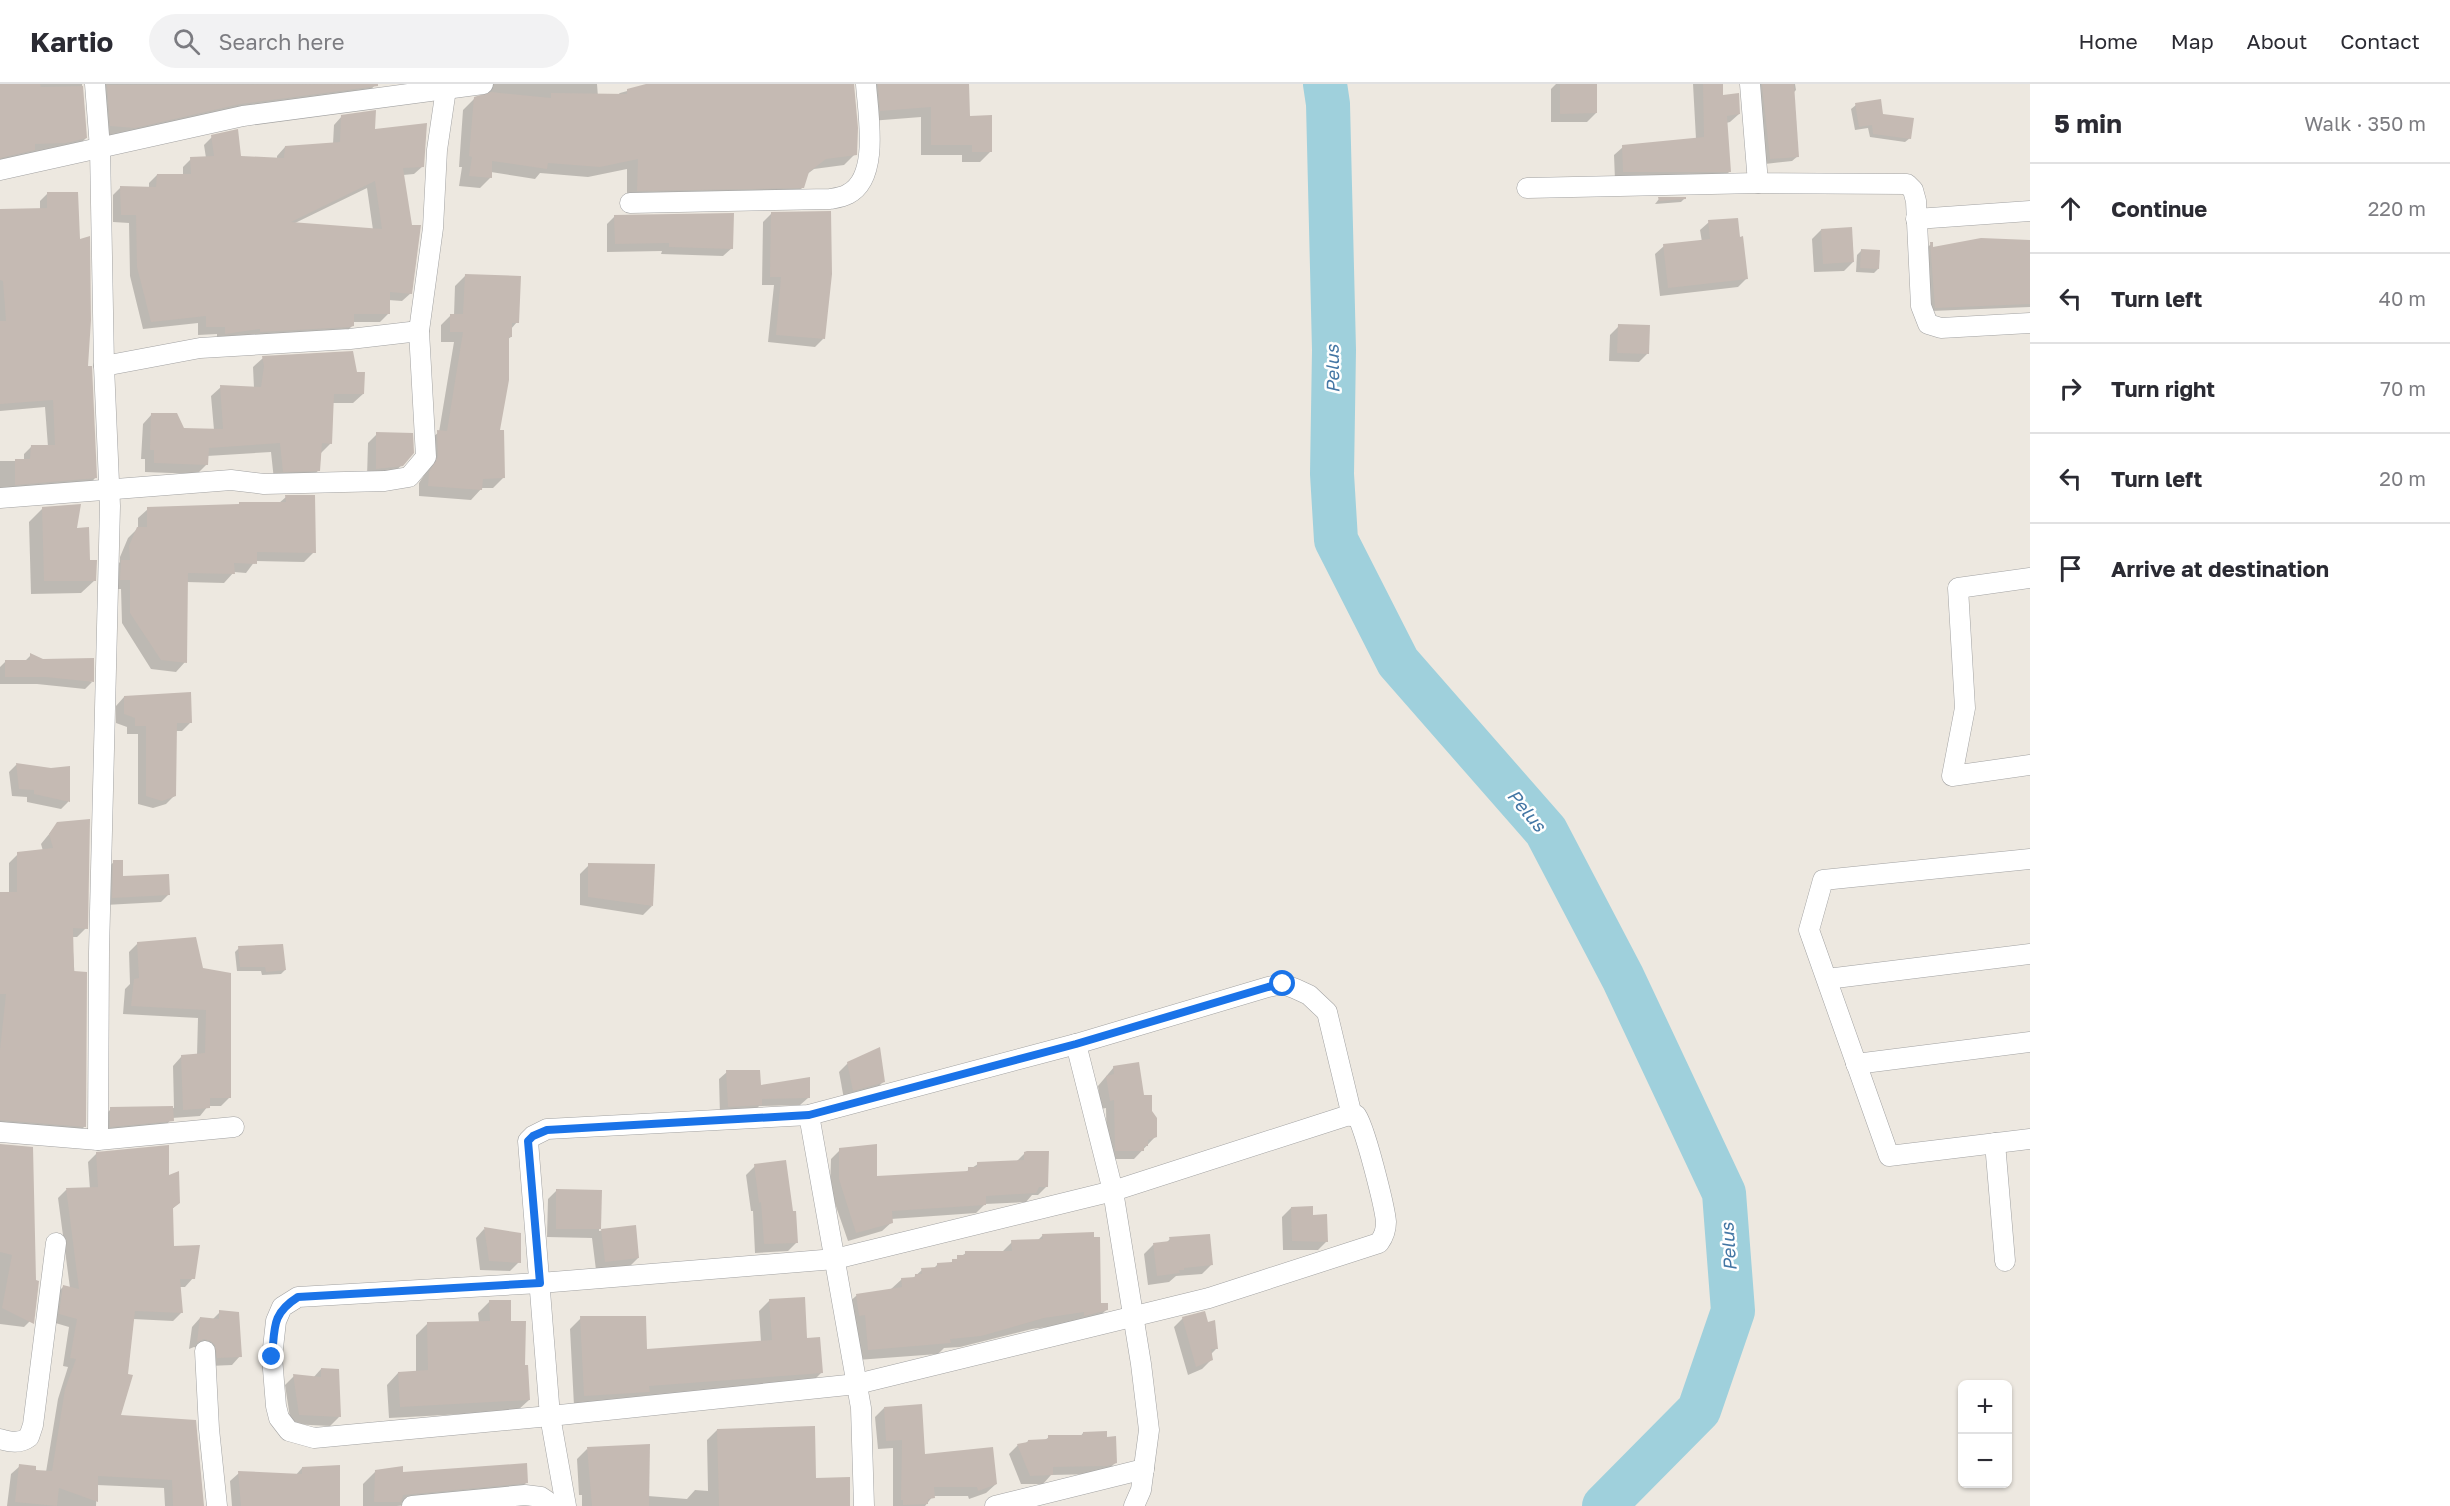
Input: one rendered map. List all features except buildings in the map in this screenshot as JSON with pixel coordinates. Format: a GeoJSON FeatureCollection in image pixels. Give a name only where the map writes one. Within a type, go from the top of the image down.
{"type":"FeatureCollection","features":[{"type":"Feature","properties":{"kind":"street"},"geometry":{"type":"LineString","coordinates":[[95,84],[100,148],[104,366],[110,491],[99,952],[98,1140]]}},
{"type":"Feature","properties":{"kind":"street"},"geometry":{"type":"LineString","coordinates":[[0,170],[243,116],[483,84]]}},
{"type":"Feature","properties":{"kind":"street"},"geometry":{"type":"LineString","coordinates":[[630,203],[830,199],[847,195],[858,187],[868,166],[866,84]]}},
{"type":"Feature","properties":{"kind":"street"},"geometry":{"type":"LineString","coordinates":[[1750,84],[1758,183]]}},
{"type":"Feature","properties":{"kind":"street"},"geometry":{"type":"LineString","coordinates":[[0,498],[231,480],[264,484],[385,481],[409,477],[426,457],[419,331],[433,228],[437,150],[446,89]]}},
{"type":"Feature","properties":{"kind":"street"},"geometry":{"type":"LineString","coordinates":[[1527,188],[1758,183],[1907,184],[1916,201],[1921,306],[1928,324],[1941,328],[2030,323]]}},
{"type":"Feature","properties":{"kind":"street"},"geometry":{"type":"LineString","coordinates":[[1917,219],[2030,212]]}},
{"type":"Feature","properties":{"kind":"street"},"geometry":{"type":"LineString","coordinates":[[104,366],[200,348],[350,339],[419,331]]}},
{"type":"Feature","properties":{"kind":"street"},"geometry":{"type":"LineString","coordinates":[[2030,578],[1958,588],[1965,708],[1952,776],[2030,765]]}},
{"type":"Feature","properties":{"kind":"street"},"geometry":{"type":"LineString","coordinates":[[2030,859],[1823,879],[1809,930],[1889,1156],[2030,1139]]}},
{"type":"Feature","properties":{"kind":"street"},"geometry":{"type":"LineString","coordinates":[[1827,979],[2030,954]]}},
{"type":"Feature","properties":{"kind":"street"},"geometry":{"type":"LineString","coordinates":[[566,1506],[550,1416],[528,1141],[533,1136],[547,1130],[809,1115],[1076,1044],[1283,984],[1309,995],[1327,1012],[1352,1116]]}},
{"type":"Feature","properties":{"kind":"street"},"geometry":{"type":"LineString","coordinates":[[1856,1064],[2030,1042]]}},
{"type":"Feature","properties":{"kind":"street"},"geometry":{"type":"LineString","coordinates":[[1076,1044],[1113,1191],[1134,1316],[1149,1430],[1141,1490],[1134,1506]]}},
{"type":"Feature","properties":{"kind":"street"},"geometry":{"type":"LineString","coordinates":[[809,1115],[861,1408],[864,1506]]}},
{"type":"Feature","properties":{"kind":"street"},"geometry":{"type":"LineString","coordinates":[[1356,1115],[1360,1119],[1386,1219],[1385,1234],[1379,1243],[1209,1298],[857,1384],[314,1438],[289,1431],[279,1418],[272,1357],[276,1321],[282,1307],[298,1297],[540,1283],[835,1258],[1113,1191],[1352,1116],[1356,1115]]}},
{"type":"Feature","properties":{"kind":"street"},"geometry":{"type":"LineString","coordinates":[[0,1132],[98,1140],[234,1127]]}},
{"type":"Feature","properties":{"kind":"street"},"geometry":{"type":"LineString","coordinates":[[1995,1143],[2005,1261]]}},
{"type":"Feature","properties":{"kind":"street"},"geometry":{"type":"LineString","coordinates":[[0,1438],[8,1442],[21,1442],[29,1437],[33,1425],[56,1243]]}},
{"type":"Feature","properties":{"kind":"street"},"geometry":{"type":"LineString","coordinates":[[205,1351],[209,1429],[217,1506]]}},
{"type":"Feature","properties":{"kind":"street"},"geometry":{"type":"LineString","coordinates":[[995,1506],[1144,1469]]}},
{"type":"Feature","properties":{"kind":"street"},"geometry":{"type":"LineString","coordinates":[[412,1506],[525,1495],[541,1497],[547,1501],[548,1506]]}},
{"type":"Feature","properties":{"kind":"waterway","name":"Pelus"},"geometry":{"type":"LineString","coordinates":[[1325,84],[1328,104],[1334,350],[1332,474],[1336,540],[1398,662],[1546,831],[1623,978],[1724,1193],[1733,1311],[1699,1410],[1604,1506]]}},
{"type":"Feature","properties":{"kind":"route"},"geometry":{"type":"LineString","coordinates":[[272,1357],[276,1321],[282,1307],[298,1297],[540,1283],[528,1141],[533,1136],[547,1130],[809,1115],[1076,1044],[1283,984]]}}]}
